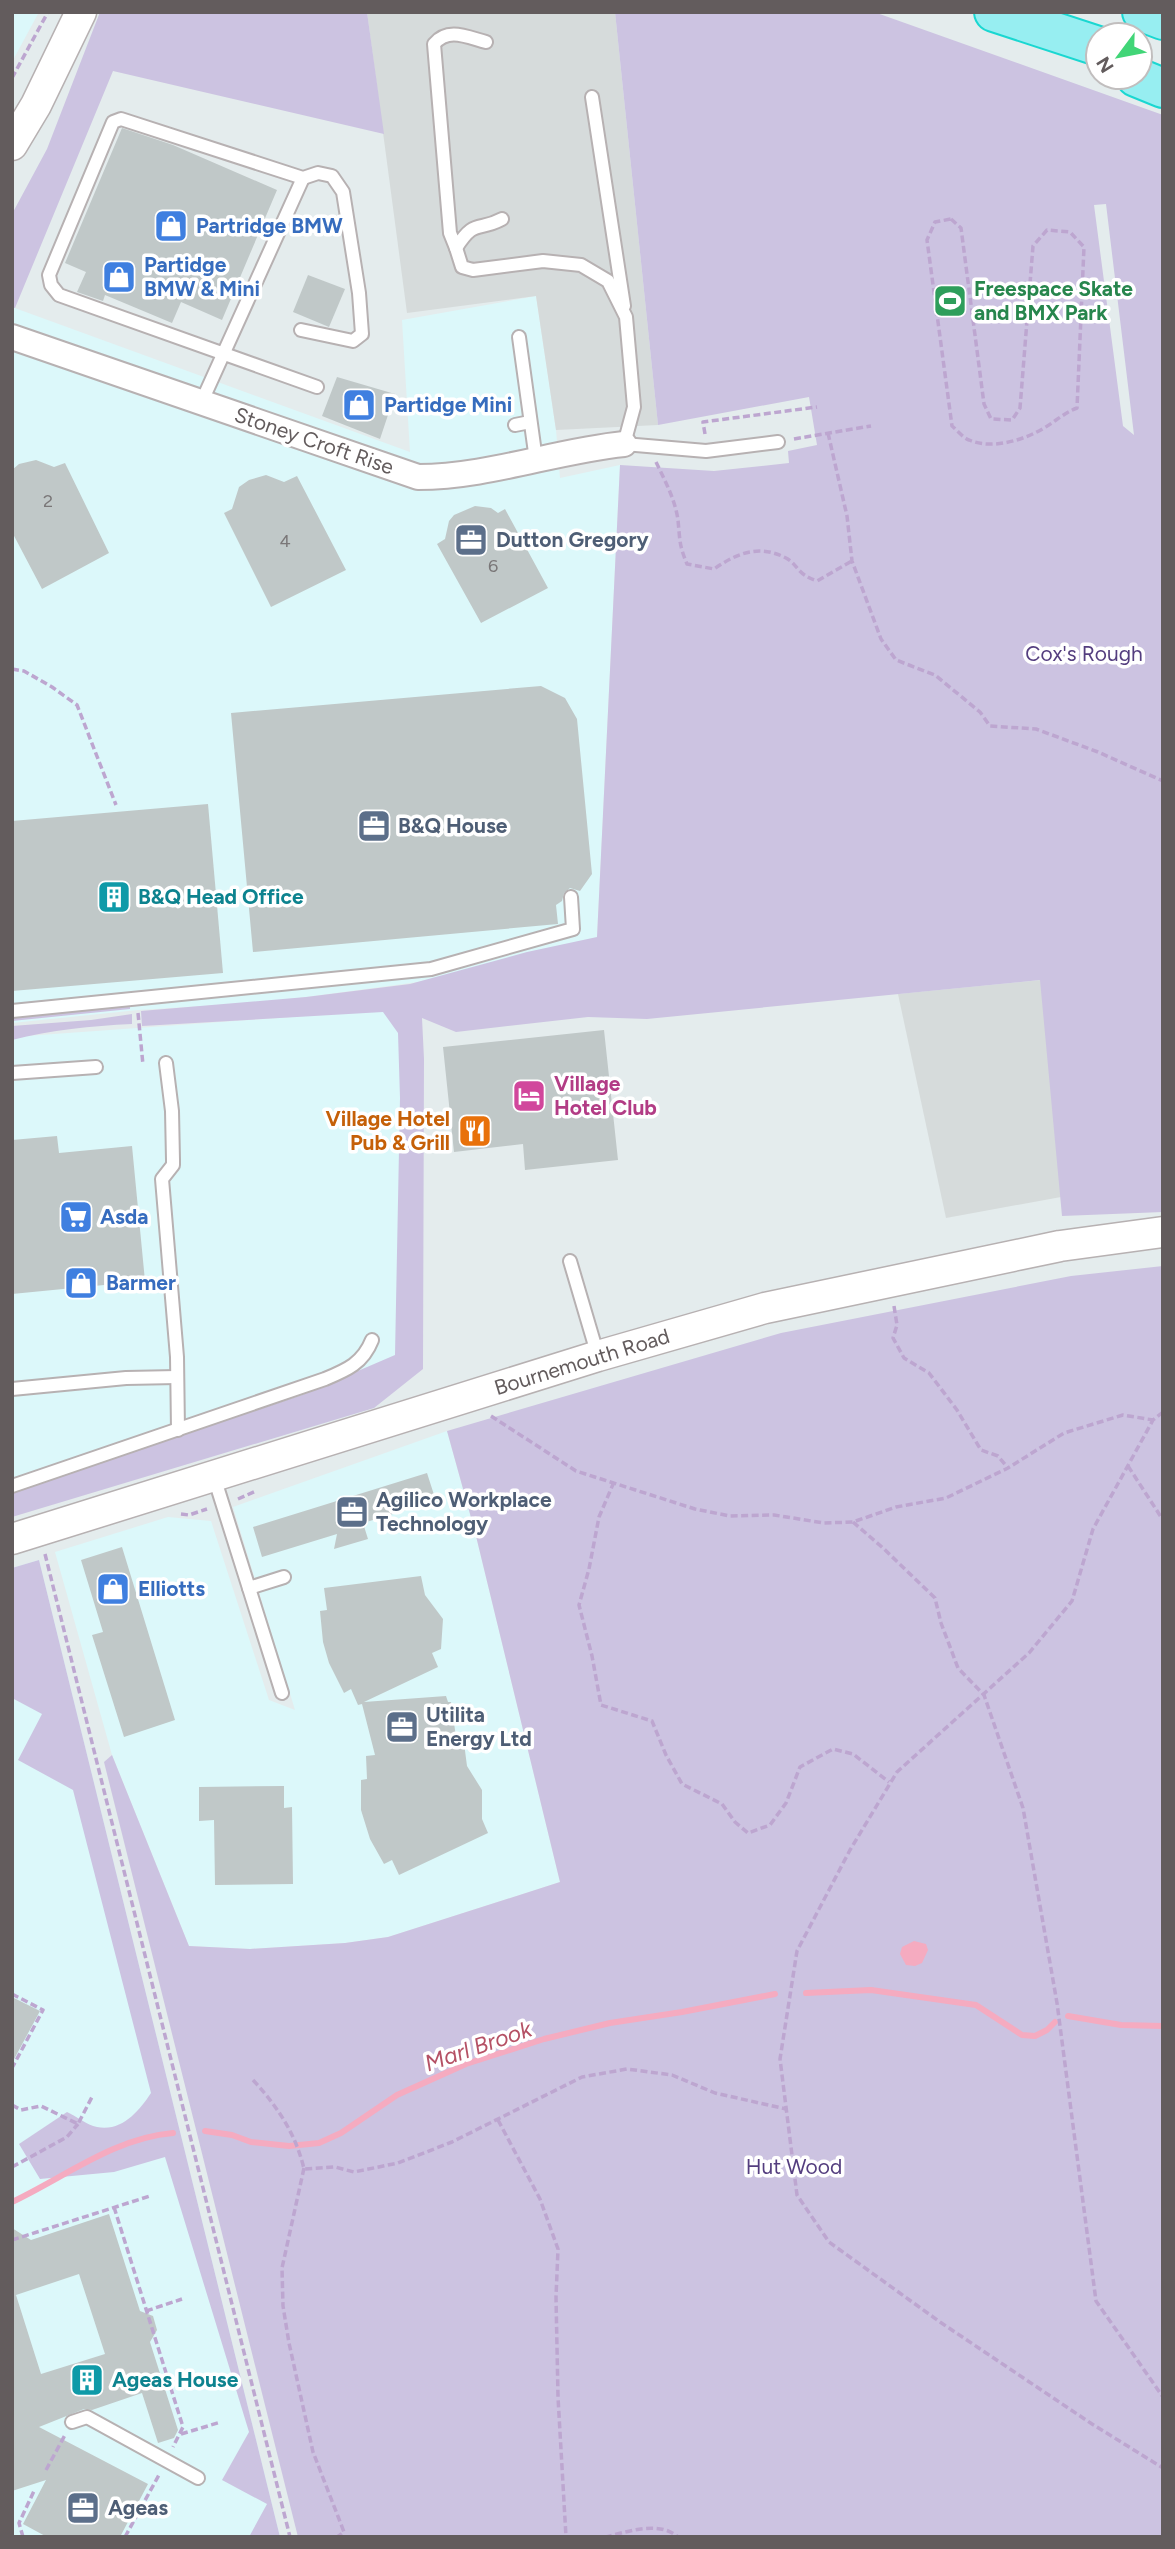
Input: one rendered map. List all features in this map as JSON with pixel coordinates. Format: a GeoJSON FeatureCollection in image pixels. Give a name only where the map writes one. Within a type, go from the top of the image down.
{"type":"FeatureCollection","features":[{"type":"Feature","properties":{"kind":"highway"},"geometry":{"type":"LineString","coordinates":[[993,12],[1084,41]]}},
{"type":"Feature","properties":{"kind":"highway"},"geometry":{"type":"LineString","coordinates":[[1142,12],[1163,20]]}},
{"type":"Feature","properties":{"kind":"highway"},"geometry":{"type":"LineString","coordinates":[[1045,28],[1084,52]]}},
{"type":"Feature","properties":{"kind":"street"},"geometry":{"type":"LineString","coordinates":[[14,139],[36,105],[81,12]]}},
{"type":"Feature","properties":{"kind":"street","name":"Stoney Croft Rise"},"geometry":{"type":"LineString","coordinates":[[12,337],[418,477],[438,477],[536,460],[585,448],[624,444]]}},
{"type":"Feature","properties":{"kind":"street","name":"Bournemouth Road"},"geometry":{"type":"LineString","coordinates":[[23,1547],[218,1490],[598,1356],[765,1308],[1060,1246],[1163,1232]]}},
{"type":"Feature","properties":{"kind":"lane"},"geometry":{"type":"LineString","coordinates":[[486,42],[448,33],[434,44],[450,233],[462,267],[473,270],[543,261],[581,265],[608,281],[626,317]]}},
{"type":"Feature","properties":{"kind":"lane"},"geometry":{"type":"LineString","coordinates":[[592,97],[626,317],[634,407],[624,444],[706,451],[778,442]]}},
{"type":"Feature","properties":{"kind":"lane"},"geometry":{"type":"LineString","coordinates":[[301,330],[353,341],[362,334],[359,293],[342,192],[332,176],[318,173],[303,178],[121,119],[113,122],[49,275],[51,285],[59,295],[317,387]]}},
{"type":"Feature","properties":{"kind":"lane"},"geometry":{"type":"LineString","coordinates":[[202,401],[303,178]]}},
{"type":"Feature","properties":{"kind":"lane"},"geometry":{"type":"LineString","coordinates":[[456,248],[467,232],[476,226],[494,224],[502,219]]}},
{"type":"Feature","properties":{"kind":"lane"},"geometry":{"type":"LineString","coordinates":[[519,337],[536,460]]}},
{"type":"Feature","properties":{"kind":"lane"},"geometry":{"type":"LineString","coordinates":[[515,425],[530,422]]}},
{"type":"Feature","properties":{"kind":"lane"},"geometry":{"type":"LineString","coordinates":[[12,1012],[431,969],[573,929],[571,897]]}},
{"type":"Feature","properties":{"kind":"lane"},"geometry":{"type":"LineString","coordinates":[[166,1063],[173,1165],[162,1179],[177,1377],[178,1430]]}},
{"type":"Feature","properties":{"kind":"lane"},"geometry":{"type":"LineString","coordinates":[[12,1073],[96,1067]]}},
{"type":"Feature","properties":{"kind":"lane"},"geometry":{"type":"LineString","coordinates":[[570,1261],[598,1356]]}},
{"type":"Feature","properties":{"kind":"lane"},"geometry":{"type":"LineString","coordinates":[[12,1486],[348,1370],[361,1360],[372,1340]]}},
{"type":"Feature","properties":{"kind":"lane"},"geometry":{"type":"LineString","coordinates":[[12,1389],[126,1378],[177,1377]]}},
{"type":"Feature","properties":{"kind":"lane"},"geometry":{"type":"LineString","coordinates":[[218,1490],[282,1693]]}},
{"type":"Feature","properties":{"kind":"lane"},"geometry":{"type":"LineString","coordinates":[[249,1588],[284,1577]]}},
{"type":"Feature","properties":{"kind":"lane"},"geometry":{"type":"LineString","coordinates":[[72,2422],[87,2417],[198,2478]]}},
{"type":"Feature","properties":{"kind":"path"},"geometry":{"type":"LineString","coordinates":[[12,78],[48,12]]}},
{"type":"Feature","properties":{"kind":"path"},"geometry":{"type":"LineString","coordinates":[[951,219],[961,228],[984,404],[991,419],[1012,419],[1020,408],[1032,246],[1047,230],[1070,232],[1084,247],[1077,408],[1064,413],[1047,427],[1023,439],[992,443],[968,440],[952,426],[927,240],[935,222],[951,219]]}},
{"type":"Feature","properties":{"kind":"path"},"geometry":{"type":"LineString","coordinates":[[706,451],[703,422],[817,407]]}},
{"type":"Feature","properties":{"kind":"path"},"geometry":{"type":"LineString","coordinates":[[778,442],[871,426]]}},
{"type":"Feature","properties":{"kind":"path"},"geometry":{"type":"LineString","coordinates":[[828,433],[847,516],[852,561],[881,639],[896,660],[935,675],[980,712],[990,726],[1036,729],[1098,752],[1163,781]]}},
{"type":"Feature","properties":{"kind":"path"},"geometry":{"type":"LineString","coordinates":[[655,460],[671,493],[678,520],[679,545],[687,564],[714,569],[736,554],[760,551],[788,559],[803,576],[817,581],[852,561]]}},
{"type":"Feature","properties":{"kind":"path"},"geometry":{"type":"LineString","coordinates":[[12,669],[24,671],[77,705],[116,805]]}},
{"type":"Feature","properties":{"kind":"path"},"geometry":{"type":"LineString","coordinates":[[139,1028],[144,1065]]}},
{"type":"Feature","properties":{"kind":"path"},"geometry":{"type":"LineString","coordinates":[[892,1301],[897,1325],[893,1338],[904,1358],[929,1373],[957,1410],[981,1450],[998,1456],[1008,1468]]}},
{"type":"Feature","properties":{"kind":"path"},"geometry":{"type":"LineString","coordinates":[[498,1408],[486,1412],[576,1471],[695,1509],[730,1516],[774,1516],[824,1523],[853,1522],[896,1507],[946,1498],[1008,1468],[1064,1433],[1123,1415],[1153,1420]]}},
{"type":"Feature","properties":{"kind":"path"},"geometry":{"type":"LineString","coordinates":[[1163,1412],[1153,1420],[1093,1529],[1072,1601],[1029,1653],[897,1772],[850,1850],[797,1951],[780,2059],[797,2194],[829,2242],[994,2358],[1163,2468]]}},
{"type":"Feature","properties":{"kind":"path"},"geometry":{"type":"LineString","coordinates":[[1128,1466],[1163,1520]]}},
{"type":"Feature","properties":{"kind":"path"},"geometry":{"type":"LineString","coordinates":[[614,1482],[599,1517],[579,1605],[601,1705],[652,1721],[682,1784],[722,1804],[735,1822],[748,1833],[770,1825],[786,1803],[800,1767],[833,1749],[853,1754],[890,1783]]}},
{"type":"Feature","properties":{"kind":"path"},"geometry":{"type":"LineString","coordinates":[[173,1512],[189,1515],[218,1490],[251,1495],[258,1489]]}},
{"type":"Feature","properties":{"kind":"path"},"geometry":{"type":"LineString","coordinates":[[853,1522],[935,1598],[941,1623],[958,1668],[984,1695],[1023,1808],[1057,2003],[1096,2301],[1163,2397]]}},
{"type":"Feature","properties":{"kind":"path"},"geometry":{"type":"LineString","coordinates":[[23,1547],[44,1551],[290,2537]]}},
{"type":"Feature","properties":{"kind":"path"},"geometry":{"type":"LineString","coordinates":[[12,1994],[43,2010],[12,2068]]}},
{"type":"Feature","properties":{"kind":"path"},"geometry":{"type":"LineString","coordinates":[[304,2168],[335,2167],[354,2172],[398,2163],[452,2142],[582,2077],[627,2069],[672,2075],[715,2093],[786,2109]]}},
{"type":"Feature","properties":{"kind":"path"},"geometry":{"type":"LineString","coordinates":[[253,2080],[272,2101],[295,2140],[304,2168],[282,2268],[284,2306],[289,2343],[313,2452],[344,2532],[337,2537]]}},
{"type":"Feature","properties":{"kind":"path"},"geometry":{"type":"LineString","coordinates":[[12,2167],[67,2137],[78,2124],[92,2096]]}},
{"type":"Feature","properties":{"kind":"path"},"geometry":{"type":"LineString","coordinates":[[12,2105],[21,2110],[41,2106],[78,2124]]}},
{"type":"Feature","properties":{"kind":"path"},"geometry":{"type":"LineString","coordinates":[[498,2120],[540,2199],[558,2249],[558,2397],[566,2537]]}},
{"type":"Feature","properties":{"kind":"path"},"geometry":{"type":"LineString","coordinates":[[12,2240],[150,2196]]}},
{"type":"Feature","properties":{"kind":"path"},"geometry":{"type":"LineString","coordinates":[[114,2207],[183,2427],[125,2537]]}},
{"type":"Feature","properties":{"kind":"path"},"geometry":{"type":"LineString","coordinates":[[146,2311],[182,2299]]}},
{"type":"Feature","properties":{"kind":"path"},"geometry":{"type":"LineString","coordinates":[[46,2470],[72,2422]]}},
{"type":"Feature","properties":{"kind":"path"},"geometry":{"type":"LineString","coordinates":[[179,2435],[220,2422]]}},
{"type":"Feature","properties":{"kind":"path"},"geometry":{"type":"LineString","coordinates":[[23,2537],[19,2523],[34,2490]]}},
{"type":"Feature","properties":{"kind":"path"},"geometry":{"type":"LineString","coordinates":[[605,2537],[644,2528],[672,2532],[678,2537]]}},
{"type":"Feature","properties":{"kind":"shaded area"},"geometry":{"type":"Polygon","coordinates":[[[12,12],[39,12],[12,62],[12,12]]]}},
{"type":"Feature","properties":{"kind":"shaded area"},"geometry":{"type":"Polygon","coordinates":[[[367,12],[615,12],[658,425],[556,430],[536,296],[407,313],[367,12]]]}},
{"type":"Feature","properties":{"kind":"shaded area"},"geometry":{"type":"Polygon","coordinates":[[[536,296],[556,430],[560,478],[620,465],[597,938],[418,982],[269,1002],[138,1010],[12,1023],[12,307],[410,452],[402,320],[536,296]]]}},
{"type":"Feature","properties":{"kind":"shaded area"},"geometry":{"type":"Polygon","coordinates":[[[1041,980],[1061,1197],[946,1218],[898,994],[1041,980]]]}},
{"type":"Feature","properties":{"kind":"shaded area"},"geometry":{"type":"Polygon","coordinates":[[[417,1008],[398,1375],[12,1499],[12,1037],[417,1008]]]}},
{"type":"Feature","properties":{"kind":"shaded area"},"geometry":{"type":"Polygon","coordinates":[[[447,1431],[475,1532],[560,1882],[388,1937],[345,1943],[250,1949],[189,1946],[112,1755],[55,1552],[168,1517],[211,1521],[269,1700],[295,1710],[233,1507],[447,1431]]]}},
{"type":"Feature","properties":{"kind":"shaded area"},"geometry":{"type":"Polygon","coordinates":[[[39,1560],[280,2537],[12,2537],[12,1568],[39,1560]]]}},
{"type":"Feature","properties":{"kind":"shaded area"},"geometry":{"type":"Polygon","coordinates":[[[914,1941],[926,1944],[928,1950],[922,1963],[915,1966],[906,1965],[900,1954],[902,1947],[914,1941]]]}},
{"type":"Feature","properties":{"kind":"green space"},"geometry":{"type":"Polygon","coordinates":[[[100,12],[367,12],[384,134],[113,71],[15,308],[12,307],[12,214],[47,149],[100,12]]]}},
{"type":"Feature","properties":{"kind":"green space","name":"Cox's Rough"},"geometry":{"type":"Polygon","coordinates":[[[615,12],[874,12],[1084,87],[1084,91],[1096,91],[1163,115],[1163,1212],[1062,1216],[1040,980],[647,1019],[588,1017],[456,1032],[422,1018],[423,1369],[374,1408],[12,1517],[12,1491],[302,1395],[395,1355],[400,1098],[398,1033],[383,1012],[142,1026],[141,1011],[306,997],[410,984],[527,952],[597,937],[620,465],[714,471],[789,463],[788,451],[817,445],[809,397],[658,425],[615,12]],[[1106,204],[1094,205],[1123,426],[1134,435],[1106,204]]]}},
{"type":"Feature","properties":{"kind":"green space"},"geometry":{"type":"Polygon","coordinates":[[[130,1006],[130,1009],[12,1021],[12,1018],[130,1006]]]}},
{"type":"Feature","properties":{"kind":"green space"},"geometry":{"type":"Polygon","coordinates":[[[132,1014],[132,1024],[71,1029],[12,1040],[12,1026],[132,1014]]]}},
{"type":"Feature","properties":{"kind":"green space","name":"Hut Wood"},"geometry":{"type":"Polygon","coordinates":[[[1163,1266],[1163,2537],[298,2537],[104,1762],[112,1755],[189,1946],[250,1949],[345,1943],[388,1937],[560,1882],[475,1532],[447,1431],[781,1333],[1071,1276],[1163,1266]]]}},
{"type":"Feature","properties":{"kind":"green space"},"geometry":{"type":"Polygon","coordinates":[[[39,1560],[280,2537],[249,2537],[267,2504],[222,2480],[249,2432],[165,2157],[114,2172],[40,2179],[19,2144],[67,2112],[97,2127],[106,2128],[122,2123],[141,2107],[151,2093],[73,1790],[18,1760],[42,1714],[12,1698],[12,1568],[39,1560]]]}},
{"type":"Feature","properties":{"kind":"building","name":"Partridge BMW"},"geometry":{"type":"Polygon","coordinates":[[[122,128],[173,145],[277,190],[222,320],[181,302],[172,323],[105,295],[103,301],[77,292],[86,272],[65,263],[122,128]]]}},
{"type":"Feature","properties":{"kind":"building"},"geometry":{"type":"Polygon","coordinates":[[[308,275],[345,289],[329,327],[293,312],[308,275]]]}},
{"type":"Feature","properties":{"kind":"building","name":"Partidge Mini"},"geometry":{"type":"Polygon","coordinates":[[[337,377],[395,394],[380,439],[322,416],[337,377]]]}},
{"type":"Feature","properties":{"kind":"building"},"geometry":{"type":"Polygon","coordinates":[[[36,460],[54,467],[65,463],[109,553],[42,589],[12,532],[12,470],[19,464],[36,460]]]}},
{"type":"Feature","properties":{"kind":"building"},"geometry":{"type":"Polygon","coordinates":[[[266,475],[284,482],[297,476],[346,570],[271,607],[224,513],[232,509],[239,487],[249,480],[266,475]]]}},
{"type":"Feature","properties":{"kind":"building"},"geometry":{"type":"Polygon","coordinates":[[[475,506],[491,508],[498,513],[505,509],[548,588],[481,623],[437,544],[445,539],[449,521],[454,515],[475,506]]]}},
{"type":"Feature","properties":{"kind":"building"},"geometry":{"type":"Polygon","coordinates":[[[541,686],[565,698],[577,719],[592,874],[580,891],[570,888],[564,893],[562,901],[556,905],[558,924],[253,952],[231,713],[541,686]]]}},
{"type":"Feature","properties":{"kind":"building","name":"B&Q Head Office"},"geometry":{"type":"Polygon","coordinates":[[[208,804],[223,973],[12,991],[12,821],[208,804]]]}},
{"type":"Feature","properties":{"kind":"building","name":"Village Hotel Club"},"geometry":{"type":"Polygon","coordinates":[[[604,1030],[618,1160],[525,1170],[523,1144],[454,1152],[443,1047],[604,1030]]]}},
{"type":"Feature","properties":{"kind":"building","name":"Asda"},"geometry":{"type":"Polygon","coordinates":[[[57,1136],[59,1153],[132,1146],[145,1281],[12,1294],[12,1140],[57,1136]]]}},
{"type":"Feature","properties":{"kind":"building","name":"Agilico Workplace Technology"},"geometry":{"type":"Polygon","coordinates":[[[427,1473],[436,1501],[363,1523],[368,1539],[334,1549],[337,1534],[262,1557],[253,1527],[427,1473]]]}},
{"type":"Feature","properties":{"kind":"building"},"geometry":{"type":"Polygon","coordinates":[[[122,1547],[175,1720],[124,1737],[92,1635],[103,1632],[81,1560],[122,1547]]]}},
{"type":"Feature","properties":{"kind":"building","name":"Utilita Energy Ltd"},"geometry":{"type":"Polygon","coordinates":[[[421,1576],[425,1595],[443,1619],[441,1649],[432,1653],[438,1667],[364,1702],[446,1696],[448,1702],[451,1702],[457,1744],[464,1743],[467,1766],[482,1790],[482,1819],[488,1833],[399,1875],[392,1860],[384,1864],[370,1839],[361,1810],[361,1780],[367,1779],[366,1756],[375,1755],[362,1704],[358,1705],[351,1689],[344,1693],[329,1663],[323,1642],[320,1611],[327,1610],[324,1588],[421,1576]]]}},
{"type":"Feature","properties":{"kind":"building"},"geometry":{"type":"Polygon","coordinates":[[[284,1786],[284,1808],[292,1807],[293,1884],[215,1885],[214,1820],[199,1821],[199,1787],[284,1786]]]}},
{"type":"Feature","properties":{"kind":"building"},"geometry":{"type":"Polygon","coordinates":[[[12,1997],[40,2011],[12,2063],[12,1997]]]}},
{"type":"Feature","properties":{"kind":"building","name":"Ageas House"},"geometry":{"type":"Polygon","coordinates":[[[109,2214],[140,2311],[153,2316],[157,2330],[150,2342],[178,2430],[174,2438],[158,2443],[142,2393],[92,2410],[84,2409],[39,2427],[148,2484],[120,2537],[47,2537],[23,2524],[46,2480],[12,2491],[12,2228],[31,2240],[109,2214]],[[79,2274],[16,2295],[41,2374],[105,2354],[79,2274]]]}},
{"type":"Feature","properties":{"kind":"waterway","name":"Marl Brook"},"geometry":{"type":"LineString","coordinates":[[806,1993],[871,1990],[976,2005],[1022,2035],[1035,2036],[1055,2022]]}},
{"type":"Feature","properties":{"kind":"waterway","name":"Marl Brook"},"geometry":{"type":"LineString","coordinates":[[205,2131],[232,2135],[251,2142],[289,2146],[319,2143],[341,2133],[397,2095],[466,2064],[544,2039],[610,2023],[775,1994]]}},
{"type":"Feature","properties":{"kind":"waterway","name":"Marl Brook"},"geometry":{"type":"LineString","coordinates":[[1068,2016],[1121,2025],[1163,2026]]}},
{"type":"Feature","properties":{"kind":"waterway","name":"Marl Brook"},"geometry":{"type":"LineString","coordinates":[[12,2202],[110,2150],[151,2136],[173,2133]]}},
{"type":"Feature","properties":{"kind":"place","name":"Partridge BMW"},"geometry":{"type":"Point","coordinates":[171,226]}},
{"type":"Feature","properties":{"kind":"place","name":"Partidge BMW & Mini"},"geometry":{"type":"Point","coordinates":[119,277]}},
{"type":"Feature","properties":{"kind":"place","name":"Freespace Skate and BMX Park"},"geometry":{"type":"Point","coordinates":[950,301]}},
{"type":"Feature","properties":{"kind":"place","name":"Partidge Mini"},"geometry":{"type":"Point","coordinates":[359,405]}},
{"type":"Feature","properties":{"kind":"place","name":"Dutton Gregory"},"geometry":{"type":"Point","coordinates":[471,540]}},
{"type":"Feature","properties":{"kind":"place","name":"B&Q House"},"geometry":{"type":"Point","coordinates":[374,826]}},
{"type":"Feature","properties":{"kind":"place","name":"B&Q Head Office"},"geometry":{"type":"Point","coordinates":[114,897]}},
{"type":"Feature","properties":{"kind":"place","name":"Village Hotel Club"},"geometry":{"type":"Point","coordinates":[529,1096]}},
{"type":"Feature","properties":{"kind":"place","name":"Village Hotel Pub & Grill"},"geometry":{"type":"Point","coordinates":[475,1131]}},
{"type":"Feature","properties":{"kind":"place","name":"Asda"},"geometry":{"type":"Point","coordinates":[76,1217]}},
{"type":"Feature","properties":{"kind":"place","name":"Barmer"},"geometry":{"type":"Point","coordinates":[81,1283]}},
{"type":"Feature","properties":{"kind":"place","name":"Agilico Workplace Technology"},"geometry":{"type":"Point","coordinates":[352,1512]}},
{"type":"Feature","properties":{"kind":"place","name":"Elliotts"},"geometry":{"type":"Point","coordinates":[113,1589]}},
{"type":"Feature","properties":{"kind":"place","name":"Utilita Energy Ltd"},"geometry":{"type":"Point","coordinates":[402,1727]}},
{"type":"Feature","properties":{"kind":"place","name":"Ageas House"},"geometry":{"type":"Point","coordinates":[87,2380]}},
{"type":"Feature","properties":{"kind":"place","name":"Ageas"},"geometry":{"type":"Point","coordinates":[83,2508]}}]}
